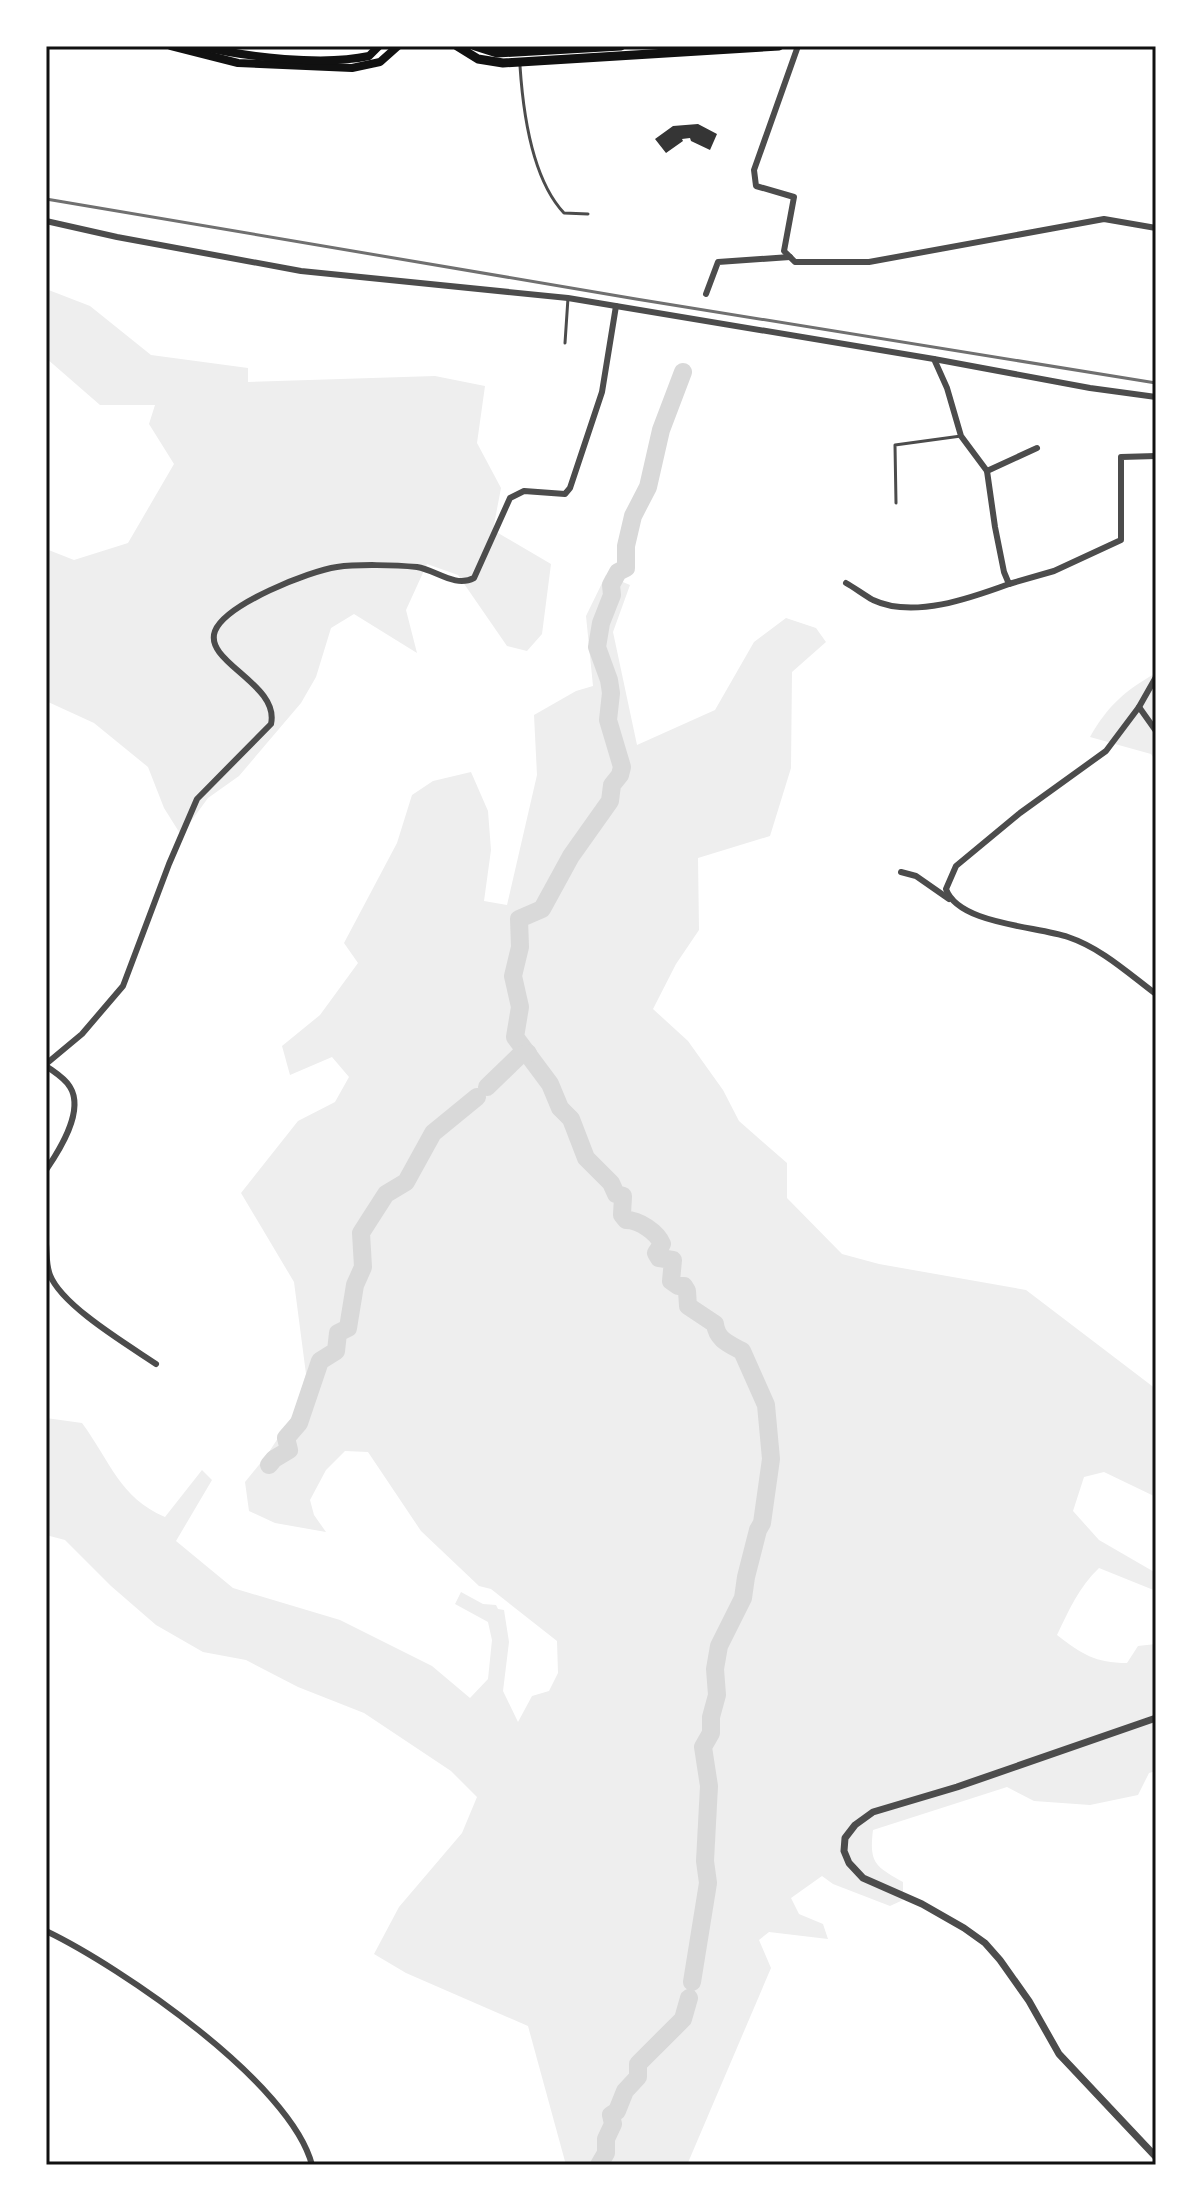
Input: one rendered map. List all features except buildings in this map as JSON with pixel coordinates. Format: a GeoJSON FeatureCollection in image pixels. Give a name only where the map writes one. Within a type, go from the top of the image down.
{"type":"FeatureCollection","features":[{"type":"Feature","properties":{"kind":"main road"},"geometry":{"type":"LineString","coordinates":[[171,46],[238,63],[343,68],[380,62],[398,46]]}},
{"type":"Feature","properties":{"kind":"main road"},"geometry":{"type":"LineString","coordinates":[[200,46],[288,58],[352,59],[369,56],[379,46]]}},
{"type":"Feature","properties":{"kind":"main road"},"geometry":{"type":"LineString","coordinates":[[457,46],[488,62],[621,46]]}},
{"type":"Feature","properties":{"kind":"main road"},"geometry":{"type":"LineString","coordinates":[[475,46],[520,57],[779,46]]}},
{"type":"Feature","properties":{"kind":"street"},"geometry":{"type":"LineString","coordinates":[[787,254],[794,197],[756,186],[754,170],[798,46]]}},
{"type":"Feature","properties":{"kind":"street"},"geometry":{"type":"LineString","coordinates":[[787,254],[795,262],[869,262],[1104,219],[1156,228]]}},
{"type":"Feature","properties":{"kind":"street"},"geometry":{"type":"LineString","coordinates":[[46,221],[301,271],[568,298],[1156,397]]}},
{"type":"Feature","properties":{"kind":"street"},"geometry":{"type":"LineString","coordinates":[[706,294],[718,262],[787,254]]}},
{"type":"Feature","properties":{"kind":"street"},"geometry":{"type":"LineString","coordinates":[[46,1170],[64,1142],[73,1113],[73,1097],[71,1088],[46,1065],[82,1034],[123,986],[197,799],[271,724],[271,707],[264,696],[215,646],[214,634],[221,621],[276,587],[335,567],[418,567],[459,581],[467,582],[474,578],[510,498],[524,491],[565,494],[570,488],[602,392],[616,306]]}},
{"type":"Feature","properties":{"kind":"street"},"geometry":{"type":"LineString","coordinates":[[700,321],[703,312]]}},
{"type":"Feature","properties":{"kind":"street"},"geometry":{"type":"LineString","coordinates":[[934,359],[947,388],[961,436],[987,471],[995,527],[1009,584]]}},
{"type":"Feature","properties":{"kind":"street"},"geometry":{"type":"LineString","coordinates":[[987,471],[1037,448]]}},
{"type":"Feature","properties":{"kind":"street"},"geometry":{"type":"LineString","coordinates":[[846,583],[874,601],[900,607],[962,601],[1054,571],[1121,540],[1121,457],[1156,456]]}},
{"type":"Feature","properties":{"kind":"street"},"geometry":{"type":"LineString","coordinates":[[949,899],[946,889],[956,866],[1020,813],[1106,751],[1139,707],[1156,677]]}},
{"type":"Feature","properties":{"kind":"street"},"geometry":{"type":"LineString","coordinates":[[1139,707],[1156,731]]}},
{"type":"Feature","properties":{"kind":"street"},"geometry":{"type":"LineString","coordinates":[[901,872],[916,876],[975,915],[1069,937],[1101,953],[1156,994]]}},
{"type":"Feature","properties":{"kind":"street"},"geometry":{"type":"LineString","coordinates":[[46,1244],[50,1275],[60,1292],[78,1309],[156,1364]]}},
{"type":"Feature","properties":{"kind":"street"},"geometry":{"type":"LineString","coordinates":[[1156,1718],[957,1787],[873,1812],[855,1825],[845,1838],[844,1851],[849,1863],[863,1878],[922,1904],[985,1943],[1029,2001],[1059,2054],[1156,2157]]}},
{"type":"Feature","properties":{"kind":"street"},"geometry":{"type":"LineString","coordinates":[[46,1931],[105,1963],[195,2027],[280,2109],[299,2134],[312,2165]]}},
{"type":"Feature","properties":{"kind":"lane"},"geometry":{"type":"LineString","coordinates":[[520,57],[526,126],[550,197],[564,213],[588,214]]}},
{"type":"Feature","properties":{"kind":"lane"},"geometry":{"type":"LineString","coordinates":[[565,343],[568,298]]}},
{"type":"Feature","properties":{"kind":"lane"},"geometry":{"type":"LineString","coordinates":[[896,503],[895,445],[961,436]]}},
{"type":"Feature","properties":{"kind":"shaded area"},"geometry":{"type":"Polygon","coordinates":[[[46,289],[90,306],[151,355],[248,368],[248,382],[435,376],[485,386],[477,443],[501,488],[493,530],[551,564],[542,634],[527,651],[507,646],[458,575],[427,564],[406,610],[417,653],[354,614],[331,628],[316,677],[301,703],[239,776],[208,798],[181,835],[164,808],[148,767],[94,723],[46,701],[46,549],[74,560],[128,543],[174,464],[149,424],[155,405],[100,405],[46,358],[46,289]]]}},
{"type":"Feature","properties":{"kind":"shaded area"},"geometry":{"type":"Polygon","coordinates":[[[606,575],[630,585],[613,632],[637,745],[715,710],[754,642],[786,618],[816,628],[826,642],[792,672],[791,768],[770,836],[698,858],[699,930],[676,964],[653,1009],[688,1041],[723,1090],[739,1121],[787,1163],[787,1198],[842,1254],[879,1264],[1026,1290],[1156,1389],[1156,1497],[1104,1472],[1084,1477],[1073,1511],[1099,1540],[1156,1573],[1156,1591],[1099,1568],[1080,1591],[1057,1635],[1089,1656],[1116,1663],[1127,1663],[1138,1646],[1156,1644],[1156,1771],[1149,1773],[1138,1795],[1090,1805],[1034,1801],[1007,1787],[873,1830],[873,1857],[886,1872],[903,1882],[903,1900],[890,1906],[833,1884],[822,1876],[791,1898],[799,1914],[823,1924],[828,1939],[769,1932],[759,1940],[771,1968],[687,2165],[566,2165],[528,2026],[406,1973],[374,1954],[399,1907],[462,1833],[477,1797],[451,1771],[364,1713],[298,1687],[246,1660],[203,1652],[156,1625],[65,1540],[46,1535],[46,1418],[82,1423],[126,1489],[137,1500],[165,1517],[202,1470],[212,1480],[176,1541],[233,1588],[340,1620],[432,1666],[470,1698],[488,1679],[492,1640],[488,1622],[455,1604],[461,1592],[483,1604],[496,1605],[504,1610],[509,1642],[503,1691],[518,1722],[532,1696],[549,1691],[558,1673],[557,1641],[491,1589],[479,1586],[421,1531],[368,1452],[345,1451],[326,1470],[310,1500],[314,1515],[326,1532],[275,1523],[249,1511],[245,1482],[295,1412],[306,1374],[294,1282],[241,1193],[298,1121],[335,1102],[349,1077],[332,1057],[290,1075],[282,1046],[320,1015],[358,963],[344,943],[397,843],[412,795],[433,781],[471,772],[488,811],[491,850],[484,901],[507,905],[537,775],[534,715],[576,691],[593,686],[586,616],[606,575]]]}},
{"type":"Feature","properties":{"kind":"shaded area"},"geometry":{"type":"Polygon","coordinates":[[[1156,673],[1156,761],[1151,754],[1090,737],[1118,700],[1156,673]]]}},
{"type":"Feature","properties":{"kind":"waterway"},"geometry":{"type":"LineString","coordinates":[[683,372],[661,430],[648,487],[633,516],[626,546],[626,568],[618,572],[611,585],[612,595],[601,623],[597,647],[609,680],[608,720],[622,767],[620,775],[612,785],[610,801],[571,856],[542,909],[519,919],[520,947],[513,976],[520,1007],[515,1037],[550,1084],[560,1108],[571,1119],[586,1158],[611,1183],[616,1194],[623,1196],[622,1215],[626,1220],[642,1224],[660,1240],[662,1244],[656,1253],[659,1258],[673,1260],[671,1281],[684,1286],[688,1306],[715,1324],[724,1341],[742,1351],[766,1405],[771,1459],[762,1523],[743,1598],[719,1646],[715,1669],[717,1695],[711,1717],[711,1733],[703,1747],[709,1786],[705,1861],[708,1883],[692,1982]]}},
{"type":"Feature","properties":{"kind":"waterway"},"geometry":{"type":"LineString","coordinates":[[487,1087],[519,1056],[528,1053]]}},
{"type":"Feature","properties":{"kind":"waterway"},"geometry":{"type":"LineString","coordinates":[[269,1465],[289,1450],[286,1438],[299,1423],[320,1361],[336,1351],[338,1333],[348,1328],[355,1285],[363,1267],[361,1233],[386,1194],[406,1182],[433,1133],[477,1097]]}},
{"type":"Feature","properties":{"kind":"waterway"},"geometry":{"type":"LineString","coordinates":[[599,2165],[606,2153],[606,2139],[613,2124],[611,2115],[617,2111],[625,2091],[638,2077],[638,2064],[683,2019],[689,1998]]}},
{"type":"Feature","properties":{"kind":"railway"},"geometry":{"type":"LineString","coordinates":[[46,199],[1156,383]]}}]}
